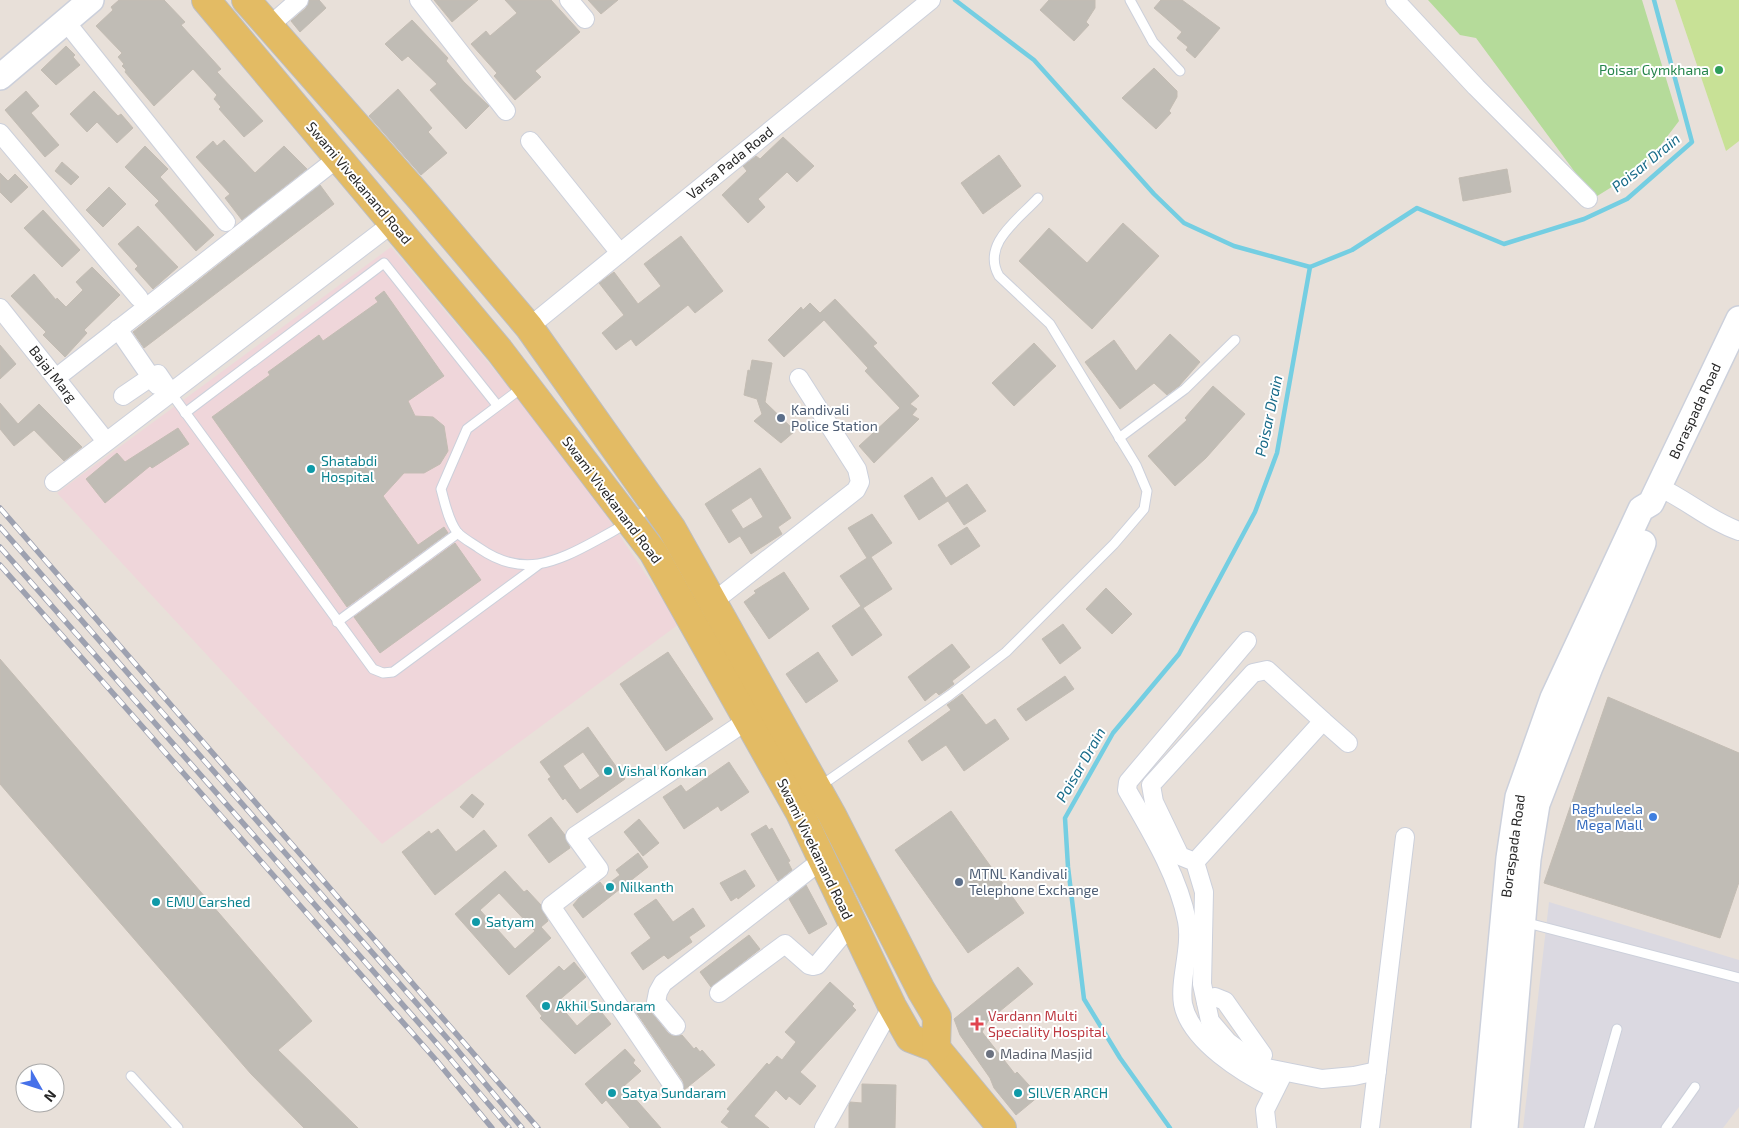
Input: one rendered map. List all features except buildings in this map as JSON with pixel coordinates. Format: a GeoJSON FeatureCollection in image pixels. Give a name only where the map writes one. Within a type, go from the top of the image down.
{"type":"FeatureCollection","features":[{"type":"Feature","properties":{"kind":"main road"},"geometry":{"type":"LineString","coordinates":[[0,78],[91,0]]}},
{"type":"Feature","properties":{"kind":"main road","name":"Swami Vivekanand Road"},"geometry":{"type":"LineString","coordinates":[[206,0],[393,223],[525,385],[653,552],[702,610],[817,788],[921,990],[937,1017],[936,1048]]}},
{"type":"Feature","properties":{"kind":"main road","name":"Swami Vivekanand Road"},"geometry":{"type":"LineString","coordinates":[[246,0],[420,198],[529,327],[672,529],[702,610],[748,720],[800,813],[892,1006],[910,1038],[936,1048],[1002,1128]]}},
{"type":"Feature","properties":{"kind":"main road","name":"Boraspada Road"},"geometry":{"type":"LineString","coordinates":[[1484,1128],[1509,858],[1518,797],[1553,698],[1580,639],[1641,509],[1655,495],[1739,319]]}},
{"type":"Feature","properties":{"kind":"main road","name":"Boraspada Road"},"geometry":{"type":"LineString","coordinates":[[1505,1128],[1528,859],[1537,804],[1590,667],[1654,517],[1655,495]]}},
{"type":"Feature","properties":{"kind":"street"},"geometry":{"type":"LineString","coordinates":[[268,27],[299,0]]}},
{"type":"Feature","properties":{"kind":"street"},"geometry":{"type":"LineString","coordinates":[[419,0],[506,111]]}},
{"type":"Feature","properties":{"kind":"street"},"geometry":{"type":"LineString","coordinates":[[569,0],[585,19]]}},
{"type":"Feature","properties":{"kind":"street","name":"Varsa Pada Road"},"geometry":{"type":"LineString","coordinates":[[529,327],[931,0]]}},
{"type":"Feature","properties":{"kind":"street"},"geometry":{"type":"LineString","coordinates":[[1395,0],[1476,87],[1588,199]]}},
{"type":"Feature","properties":{"kind":"street"},"geometry":{"type":"LineString","coordinates":[[66,22],[226,222]]}},
{"type":"Feature","properties":{"kind":"street"},"geometry":{"type":"LineString","coordinates":[[0,133],[139,298]]}},
{"type":"Feature","properties":{"kind":"street"},"geometry":{"type":"LineString","coordinates":[[530,141],[620,253]]}},
{"type":"Feature","properties":{"kind":"street"},"geometry":{"type":"LineString","coordinates":[[56,378],[338,158]]}},
{"type":"Feature","properties":{"kind":"street"},"geometry":{"type":"LineString","coordinates":[[54,482],[105,440],[168,395],[393,223]]}},
{"type":"Feature","properties":{"kind":"street","name":"Bajaj Marg"},"geometry":{"type":"LineString","coordinates":[[0,308],[105,440]]}},
{"type":"Feature","properties":{"kind":"street"},"geometry":{"type":"LineString","coordinates":[[118,329],[151,377],[168,395]]}},
{"type":"Feature","properties":{"kind":"street"},"geometry":{"type":"LineString","coordinates":[[123,396],[151,377]]}},
{"type":"Feature","properties":{"kind":"street"},"geometry":{"type":"LineString","coordinates":[[702,610],[856,490],[860,482],[857,469],[799,378]]}},
{"type":"Feature","properties":{"kind":"street"},"geometry":{"type":"LineString","coordinates":[[1655,495],[1678,496],[1721,524],[1739,531]]}},
{"type":"Feature","properties":{"kind":"street"},"geometry":{"type":"LineString","coordinates":[[1247,642],[1128,782],[1127,790],[1165,862],[1183,902],[1188,923],[1188,942],[1183,1004],[1193,1027],[1207,1042],[1251,1077],[1276,1089]]}},
{"type":"Feature","properties":{"kind":"street"},"geometry":{"type":"LineString","coordinates":[[1195,862],[1180,856],[1154,802],[1151,785],[1253,673],[1267,670],[1348,743]]}},
{"type":"Feature","properties":{"kind":"street"},"geometry":{"type":"LineString","coordinates":[[674,1087],[551,906],[599,869],[575,836],[748,720]]}},
{"type":"Feature","properties":{"kind":"street"},"geometry":{"type":"LineString","coordinates":[[1195,862],[1323,721]]}},
{"type":"Feature","properties":{"kind":"street"},"geometry":{"type":"LineString","coordinates":[[1370,1128],[1405,837]]}},
{"type":"Feature","properties":{"kind":"street"},"geometry":{"type":"LineString","coordinates":[[676,1026],[656,1002],[658,992],[664,983],[822,860]]}},
{"type":"Feature","properties":{"kind":"street"},"geometry":{"type":"LineString","coordinates":[[1195,862],[1204,892],[1202,984],[1210,1021],[1228,1042],[1262,1067],[1322,1079],[1354,1076],[1376,1071]]}},
{"type":"Feature","properties":{"kind":"street"},"geometry":{"type":"LineString","coordinates":[[719,993],[785,944],[809,965],[817,964],[852,923]]}},
{"type":"Feature","properties":{"kind":"street"},"geometry":{"type":"LineString","coordinates":[[1206,1002],[1215,997],[1225,1002],[1263,1055]]}},
{"type":"Feature","properties":{"kind":"street"},"geometry":{"type":"LineString","coordinates":[[824,1128],[892,1006]]}},
{"type":"Feature","properties":{"kind":"street"},"geometry":{"type":"LineString","coordinates":[[1267,1128],[1265,1110],[1284,1071]]}},
{"type":"Feature","properties":{"kind":"lane"},"geometry":{"type":"LineString","coordinates":[[1130,0],[1153,42],[1180,71]]}},
{"type":"Feature","properties":{"kind":"lane"},"geometry":{"type":"LineString","coordinates":[[817,788],[950,696],[1006,652],[1114,544],[1144,509],[1147,491],[1136,465],[1050,324],[999,276],[994,266],[994,248],[1000,237],[1038,198]]}},
{"type":"Feature","properties":{"kind":"lane"},"geometry":{"type":"LineString","coordinates":[[185,413],[384,263],[497,404]]}},
{"type":"Feature","properties":{"kind":"lane"},"geometry":{"type":"LineString","coordinates":[[1119,438],[1185,389],[1235,340]]}},
{"type":"Feature","properties":{"kind":"lane"},"geometry":{"type":"LineString","coordinates":[[525,385],[497,404],[467,429],[441,489],[448,514],[458,533],[490,556],[512,564],[538,564],[563,559],[630,522],[655,504]]}},
{"type":"Feature","properties":{"kind":"lane"},"geometry":{"type":"LineString","coordinates":[[168,395],[185,413],[236,480],[337,622],[373,669],[383,673],[393,672],[538,564]]}},
{"type":"Feature","properties":{"kind":"lane"},"geometry":{"type":"LineString","coordinates":[[337,622],[458,533]]}},
{"type":"Feature","properties":{"kind":"lane"},"geometry":{"type":"LineString","coordinates":[[1522,921],[1739,978]]}},
{"type":"Feature","properties":{"kind":"lane"},"geometry":{"type":"LineString","coordinates":[[1589,1128],[1617,1029]]}},
{"type":"Feature","properties":{"kind":"lane"},"geometry":{"type":"LineString","coordinates":[[131,1076],[178,1128]]}},
{"type":"Feature","properties":{"kind":"lane"},"geometry":{"type":"LineString","coordinates":[[1666,1128],[1695,1087]]}},
{"type":"Feature","properties":{"kind":"shaded area"},"geometry":{"type":"Polygon","coordinates":[[[391,247],[565,454],[679,624],[382,844],[57,493],[391,247]]]}},
{"type":"Feature","properties":{"kind":"shaded area"},"geometry":{"type":"Polygon","coordinates":[[[1549,902],[1739,960],[1739,1107],[1723,1128],[1523,1128],[1549,902]]]}},
{"type":"Feature","properties":{"kind":"green space"},"geometry":{"type":"Polygon","coordinates":[[[1428,0],[1642,0],[1679,121],[1644,167],[1594,198],[1476,38],[1460,35],[1428,0]]]}},
{"type":"Feature","properties":{"kind":"green space","name":"Poisar Gymkhana"},"geometry":{"type":"Polygon","coordinates":[[[1675,0],[1739,0],[1739,141],[1726,151],[1675,0]]]}},
{"type":"Feature","properties":{"kind":"waterway"},"geometry":{"type":"LineString","coordinates":[[955,0],[1034,60],[1154,194],[1184,223],[1234,246],[1310,267]]}},
{"type":"Feature","properties":{"kind":"waterway","name":"Poisar Drain"},"geometry":{"type":"LineString","coordinates":[[1170,1128],[1120,1058],[1084,999],[1068,867],[1065,818],[1113,733],[1179,654],[1255,512],[1277,453],[1310,267],[1352,250],[1417,208],[1504,244],[1584,219],[1627,199],[1692,142],[1654,0]]}},
{"type":"Feature","properties":{"kind":"railway"},"geometry":{"type":"LineString","coordinates":[[0,508],[538,1128]]}},
{"type":"Feature","properties":{"kind":"railway"},"geometry":{"type":"LineString","coordinates":[[0,527],[454,1046],[522,1128]]}},
{"type":"Feature","properties":{"kind":"railway"},"geometry":{"type":"LineString","coordinates":[[0,547],[509,1128]]}},
{"type":"Feature","properties":{"kind":"railway"},"geometry":{"type":"LineString","coordinates":[[0,565],[436,1060],[492,1128]]}},
{"type":"Feature","properties":{"kind":"place","name":"Poisar Gymkhana"},"geometry":{"type":"Point","coordinates":[1719,70]}},
{"type":"Feature","properties":{"kind":"place","name":"Kandivali Police Station"},"geometry":{"type":"Point","coordinates":[781,418]}},
{"type":"Feature","properties":{"kind":"place","name":"Shatabdi Hospital"},"geometry":{"type":"Point","coordinates":[311,469]}},
{"type":"Feature","properties":{"kind":"place","name":"Vishal Konkan"},"geometry":{"type":"Point","coordinates":[608,771]}},
{"type":"Feature","properties":{"kind":"place","name":"Raghuleela Mega Mall"},"geometry":{"type":"Point","coordinates":[1653,817]}},
{"type":"Feature","properties":{"kind":"place","name":"MTNL Kandivali Telephone Exchange"},"geometry":{"type":"Point","coordinates":[959,882]}},
{"type":"Feature","properties":{"kind":"place","name":"Nilkanth"},"geometry":{"type":"Point","coordinates":[610,887]}},
{"type":"Feature","properties":{"kind":"place","name":"EMU Carshed"},"geometry":{"type":"Point","coordinates":[156,902]}},
{"type":"Feature","properties":{"kind":"place","name":"Satyam"},"geometry":{"type":"Point","coordinates":[476,922]}},
{"type":"Feature","properties":{"kind":"place","name":"Akhil Sundaram"},"geometry":{"type":"Point","coordinates":[546,1006]}},
{"type":"Feature","properties":{"kind":"place","name":"Vardann Multi Speciality Hospital"},"geometry":{"type":"Point","coordinates":[977,1024]}},
{"type":"Feature","properties":{"kind":"place","name":"Madina Masjid"},"geometry":{"type":"Point","coordinates":[990,1054]}},
{"type":"Feature","properties":{"kind":"place","name":"Satya Sundaram"},"geometry":{"type":"Point","coordinates":[612,1093]}},
{"type":"Feature","properties":{"kind":"place","name":"SILVER ARCH"},"geometry":{"type":"Point","coordinates":[1018,1093]}}]}
